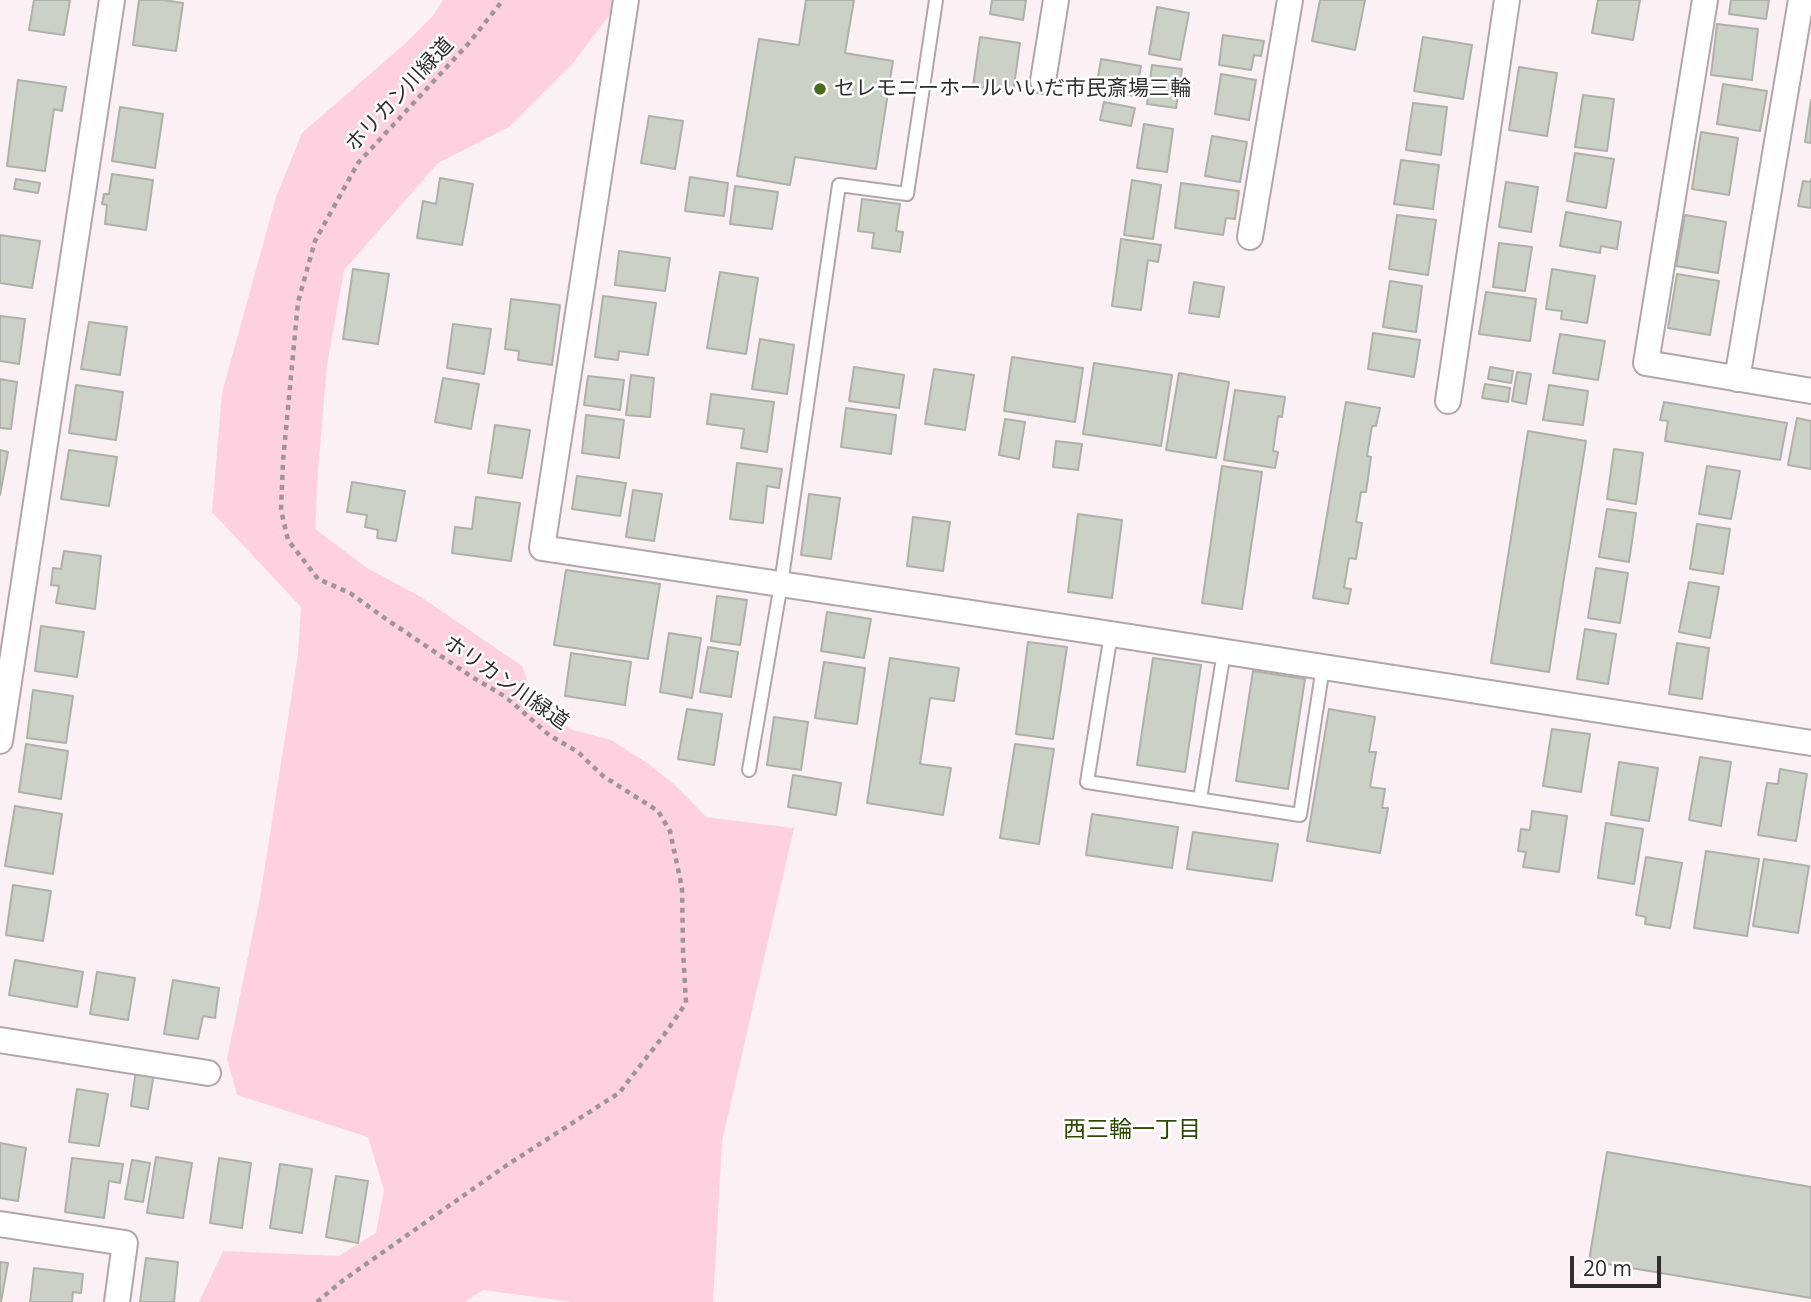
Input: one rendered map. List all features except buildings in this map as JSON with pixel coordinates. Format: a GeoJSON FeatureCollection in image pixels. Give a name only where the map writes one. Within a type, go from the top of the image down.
{"type":"FeatureCollection","features":[{"type":"Feature","properties":{"kind":"street"},"geometry":{"type":"LineString","coordinates":[[0,741],[112,0]]}},
{"type":"Feature","properties":{"kind":"street"},"geometry":{"type":"LineString","coordinates":[[626,0],[542,548],[1811,743]]}},
{"type":"Feature","properties":{"kind":"street"},"geometry":{"type":"LineString","coordinates":[[1043,81],[1056,0]]}},
{"type":"Feature","properties":{"kind":"street"},"geometry":{"type":"LineString","coordinates":[[1250,237],[1290,0]]}},
{"type":"Feature","properties":{"kind":"street"},"geometry":{"type":"LineString","coordinates":[[1448,401],[1507,0]]}},
{"type":"Feature","properties":{"kind":"street"},"geometry":{"type":"LineString","coordinates":[[1705,0],[1646,363],[1811,391]]}},
{"type":"Feature","properties":{"kind":"street"},"geometry":{"type":"LineString","coordinates":[[1737,379],[1801,0]]}},
{"type":"Feature","properties":{"kind":"street"},"geometry":{"type":"LineString","coordinates":[[0,1041],[208,1073]]}},
{"type":"Feature","properties":{"kind":"street"},"geometry":{"type":"LineString","coordinates":[[0,1224],[125,1243],[117,1302]]}},
{"type":"Feature","properties":{"kind":"lane"},"geometry":{"type":"LineString","coordinates":[[749,770],[781,584],[839,185],[907,194],[936,0]]}},
{"type":"Feature","properties":{"kind":"lane"},"geometry":{"type":"LineString","coordinates":[[1111,634],[1087,782],[1300,815],[1323,667]]}},
{"type":"Feature","properties":{"kind":"lane"},"geometry":{"type":"LineString","coordinates":[[1199,799],[1224,652]]}},
{"type":"Feature","properties":{"kind":"path","name":"ホリカン川緑道"},"geometry":{"type":"LineString","coordinates":[[317,1302],[342,1281],[498,1172],[619,1093],[686,1003],[682,888],[670,831],[658,811],[603,776],[578,752],[548,734],[506,697],[472,677],[350,593],[318,579],[288,540],[281,510],[298,302],[314,241],[358,163],[469,43],[503,0]]}},
{"type":"Feature","properties":{"kind":"shaded area"},"geometry":{"type":"Polygon","coordinates":[[[443,0],[621,0],[573,63],[509,127],[438,163],[344,270],[327,365],[315,529],[367,568],[421,597],[522,666],[537,708],[573,730],[611,740],[647,763],[675,785],[706,817],[794,828],[722,1141],[713,1302],[573,1302],[483,1290],[465,1302],[199,1302],[223,1251],[339,1256],[376,1233],[384,1190],[368,1137],[237,1095],[227,1059],[260,898],[298,654],[301,607],[212,512],[222,393],[276,197],[302,133],[407,42],[433,16],[443,0]]]}},
{"type":"Feature","properties":{"kind":"place","name":"セレモニーホールいいだ市民斎場三輪"},"geometry":{"type":"Point","coordinates":[820,89]}},
{"type":"Feature","properties":{"kind":"district","name":"西三輪一丁目"},"geometry":{"type":"Point","coordinates":[1132,1130]}}]}
